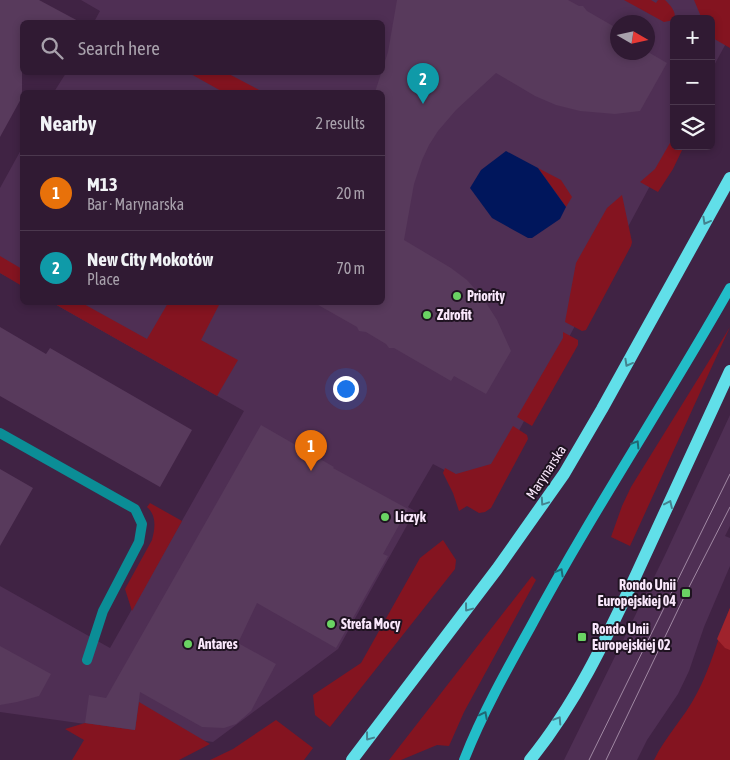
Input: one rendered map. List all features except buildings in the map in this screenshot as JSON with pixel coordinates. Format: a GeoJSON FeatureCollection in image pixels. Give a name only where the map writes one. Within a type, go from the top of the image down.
{"type":"FeatureCollection","features":[{"type":"Feature","properties":{"kind":"main road","name":"Marynarska"},"geometry":{"type":"LineString","coordinates":[[352,760],[492,577],[564,474],[602,410],[730,178]]}},
{"type":"Feature","properties":{"kind":"main road"},"geometry":{"type":"LineString","coordinates":[[464,760],[476,730],[571,552],[730,288]]}},
{"type":"Feature","properties":{"kind":"main road"},"geometry":{"type":"LineString","coordinates":[[530,760],[551,732],[583,680],[613,623],[730,371]]}},
{"type":"Feature","properties":{"kind":"street"},"geometry":{"type":"LineString","coordinates":[[0,433],[135,509],[142,524],[139,542],[103,611],[87,660]]}},
{"type":"Feature","properties":{"kind":"shaded area"},"geometry":{"type":"Polygon","coordinates":[[[81,0],[730,0],[730,36],[715,64],[715,15],[670,15],[670,148],[486,492],[433,464],[408,507],[415,511],[338,649],[213,742],[0,712],[0,586],[110,648],[244,411],[57,305],[385,305],[385,90],[55,90],[65,75],[385,75],[385,20],[95,20],[100,11],[81,0]]]}},
{"type":"Feature","properties":{"kind":"shaded area"},"geometry":{"type":"Polygon","coordinates":[[[624,0],[651,0],[656,3],[658,0],[665,0],[675,15],[670,15],[670,21],[664,22],[655,17],[655,15],[651,15],[624,0]]]}},
{"type":"Feature","properties":{"kind":"shaded area"},"geometry":{"type":"Polygon","coordinates":[[[694,0],[730,0],[730,48],[715,39],[715,15],[700,15],[694,0]]]}},
{"type":"Feature","properties":{"kind":"shaded area"},"geometry":{"type":"Polygon","coordinates":[[[193,75],[231,75],[259,90],[219,90],[193,75]]]}},
{"type":"Feature","properties":{"kind":"shaded area"},"geometry":{"type":"Polygon","coordinates":[[[670,143],[670,150],[682,150],[673,169],[658,192],[640,182],[655,169],[670,143]]]}},
{"type":"Feature","properties":{"kind":"shaded area"},"geometry":{"type":"Polygon","coordinates":[[[506,151],[538,168],[566,207],[560,219],[532,238],[528,238],[492,218],[470,188],[481,170],[506,151]]]}},
{"type":"Feature","properties":{"kind":"shaded area"},"geometry":{"type":"Polygon","coordinates":[[[20,152],[20,284],[0,273],[0,188],[20,152]]]}},
{"type":"Feature","properties":{"kind":"shaded area"},"geometry":{"type":"Polygon","coordinates":[[[538,168],[561,180],[572,197],[566,207],[538,168]]]}},
{"type":"Feature","properties":{"kind":"shaded area"},"geometry":{"type":"Polygon","coordinates":[[[622,195],[632,242],[631,246],[586,330],[582,331],[565,322],[576,263],[607,208],[622,195]]]}},
{"type":"Feature","properties":{"kind":"shaded area"},"geometry":{"type":"Polygon","coordinates":[[[0,256],[20,268],[20,285],[0,273],[0,256]]]}},
{"type":"Feature","properties":{"kind":"shaded area"},"geometry":{"type":"Polygon","coordinates":[[[57,305],[86,305],[147,339],[167,305],[219,305],[201,340],[238,360],[217,396],[57,305]]]}},
{"type":"Feature","properties":{"kind":"shaded area"},"geometry":{"type":"Polygon","coordinates":[[[730,327],[630,546],[611,537],[631,487],[730,327]]]}},
{"type":"Feature","properties":{"kind":"shaded area"},"geometry":{"type":"Polygon","coordinates":[[[563,332],[578,340],[578,345],[532,426],[517,417],[563,338],[563,332]]]}},
{"type":"Feature","properties":{"kind":"shaded area"},"geometry":{"type":"Polygon","coordinates":[[[730,415],[730,526],[725,536],[730,538],[730,566],[704,627],[689,671],[678,694],[647,740],[637,760],[564,760],[665,555],[730,415]]]}},
{"type":"Feature","properties":{"kind":"shaded area"},"geometry":{"type":"Polygon","coordinates":[[[513,426],[527,435],[528,439],[491,508],[479,513],[467,506],[459,511],[443,473],[445,468],[456,474],[491,464],[513,426]]]}},
{"type":"Feature","properties":{"kind":"shaded area"},"geometry":{"type":"Polygon","coordinates":[[[150,503],[182,521],[132,611],[125,589],[152,540],[154,518],[147,507],[150,503]]]}},
{"type":"Feature","properties":{"kind":"shaded area"},"geometry":{"type":"Polygon","coordinates":[[[443,540],[456,560],[455,569],[330,727],[315,715],[313,695],[361,663],[420,558],[443,540]]]}},
{"type":"Feature","properties":{"kind":"shaded area"},"geometry":{"type":"Polygon","coordinates":[[[532,576],[536,580],[464,712],[449,746],[437,745],[401,760],[389,760],[532,576]]]}},
{"type":"Feature","properties":{"kind":"shaded area"},"geometry":{"type":"Polygon","coordinates":[[[730,608],[730,760],[654,760],[701,685],[730,608]]]}},
{"type":"Feature","properties":{"kind":"shaded area"},"geometry":{"type":"Polygon","coordinates":[[[730,608],[730,650],[725,648],[717,639],[730,608]]]}},
{"type":"Feature","properties":{"kind":"shaded area"},"geometry":{"type":"Polygon","coordinates":[[[139,702],[210,744],[179,760],[72,760],[84,740],[65,729],[85,723],[135,730],[139,702]]]}},
{"type":"Feature","properties":{"kind":"shaded area"},"geometry":{"type":"Polygon","coordinates":[[[276,720],[313,748],[304,760],[210,760],[233,749],[276,720]]]}},
{"type":"Feature","properties":{"kind":"tram line"},"geometry":{"type":"LineString","coordinates":[[589,760],[730,474]]}},
{"type":"Feature","properties":{"kind":"tram line"},"geometry":{"type":"LineString","coordinates":[[606,760],[686,593],[730,507]]}},
{"type":"Feature","properties":{"kind":"place","name":"New City Mokotów"},"geometry":{"type":"Point","coordinates":[423,104]}},
{"type":"Feature","properties":{"kind":"place","name":"Priority"},"geometry":{"type":"Point","coordinates":[457,296]}},
{"type":"Feature","properties":{"kind":"place","name":"Zdrofit"},"geometry":{"type":"Point","coordinates":[427,315]}},
{"type":"Feature","properties":{"kind":"place","name":"M13"},"geometry":{"type":"Point","coordinates":[311,471]}},
{"type":"Feature","properties":{"kind":"place","name":"Liczyk"},"geometry":{"type":"Point","coordinates":[385,517]}},
{"type":"Feature","properties":{"kind":"place","name":"Rondo Unii Europejskiej 04"},"geometry":{"type":"Point","coordinates":[686,593]}},
{"type":"Feature","properties":{"kind":"place","name":"Strefa Mocy"},"geometry":{"type":"Point","coordinates":[331,624]}},
{"type":"Feature","properties":{"kind":"place","name":"Rondo Unii Europejskiej 02"},"geometry":{"type":"Point","coordinates":[582,637]}},
{"type":"Feature","properties":{"kind":"place","name":"Antares"},"geometry":{"type":"Point","coordinates":[188,644]}}]}
